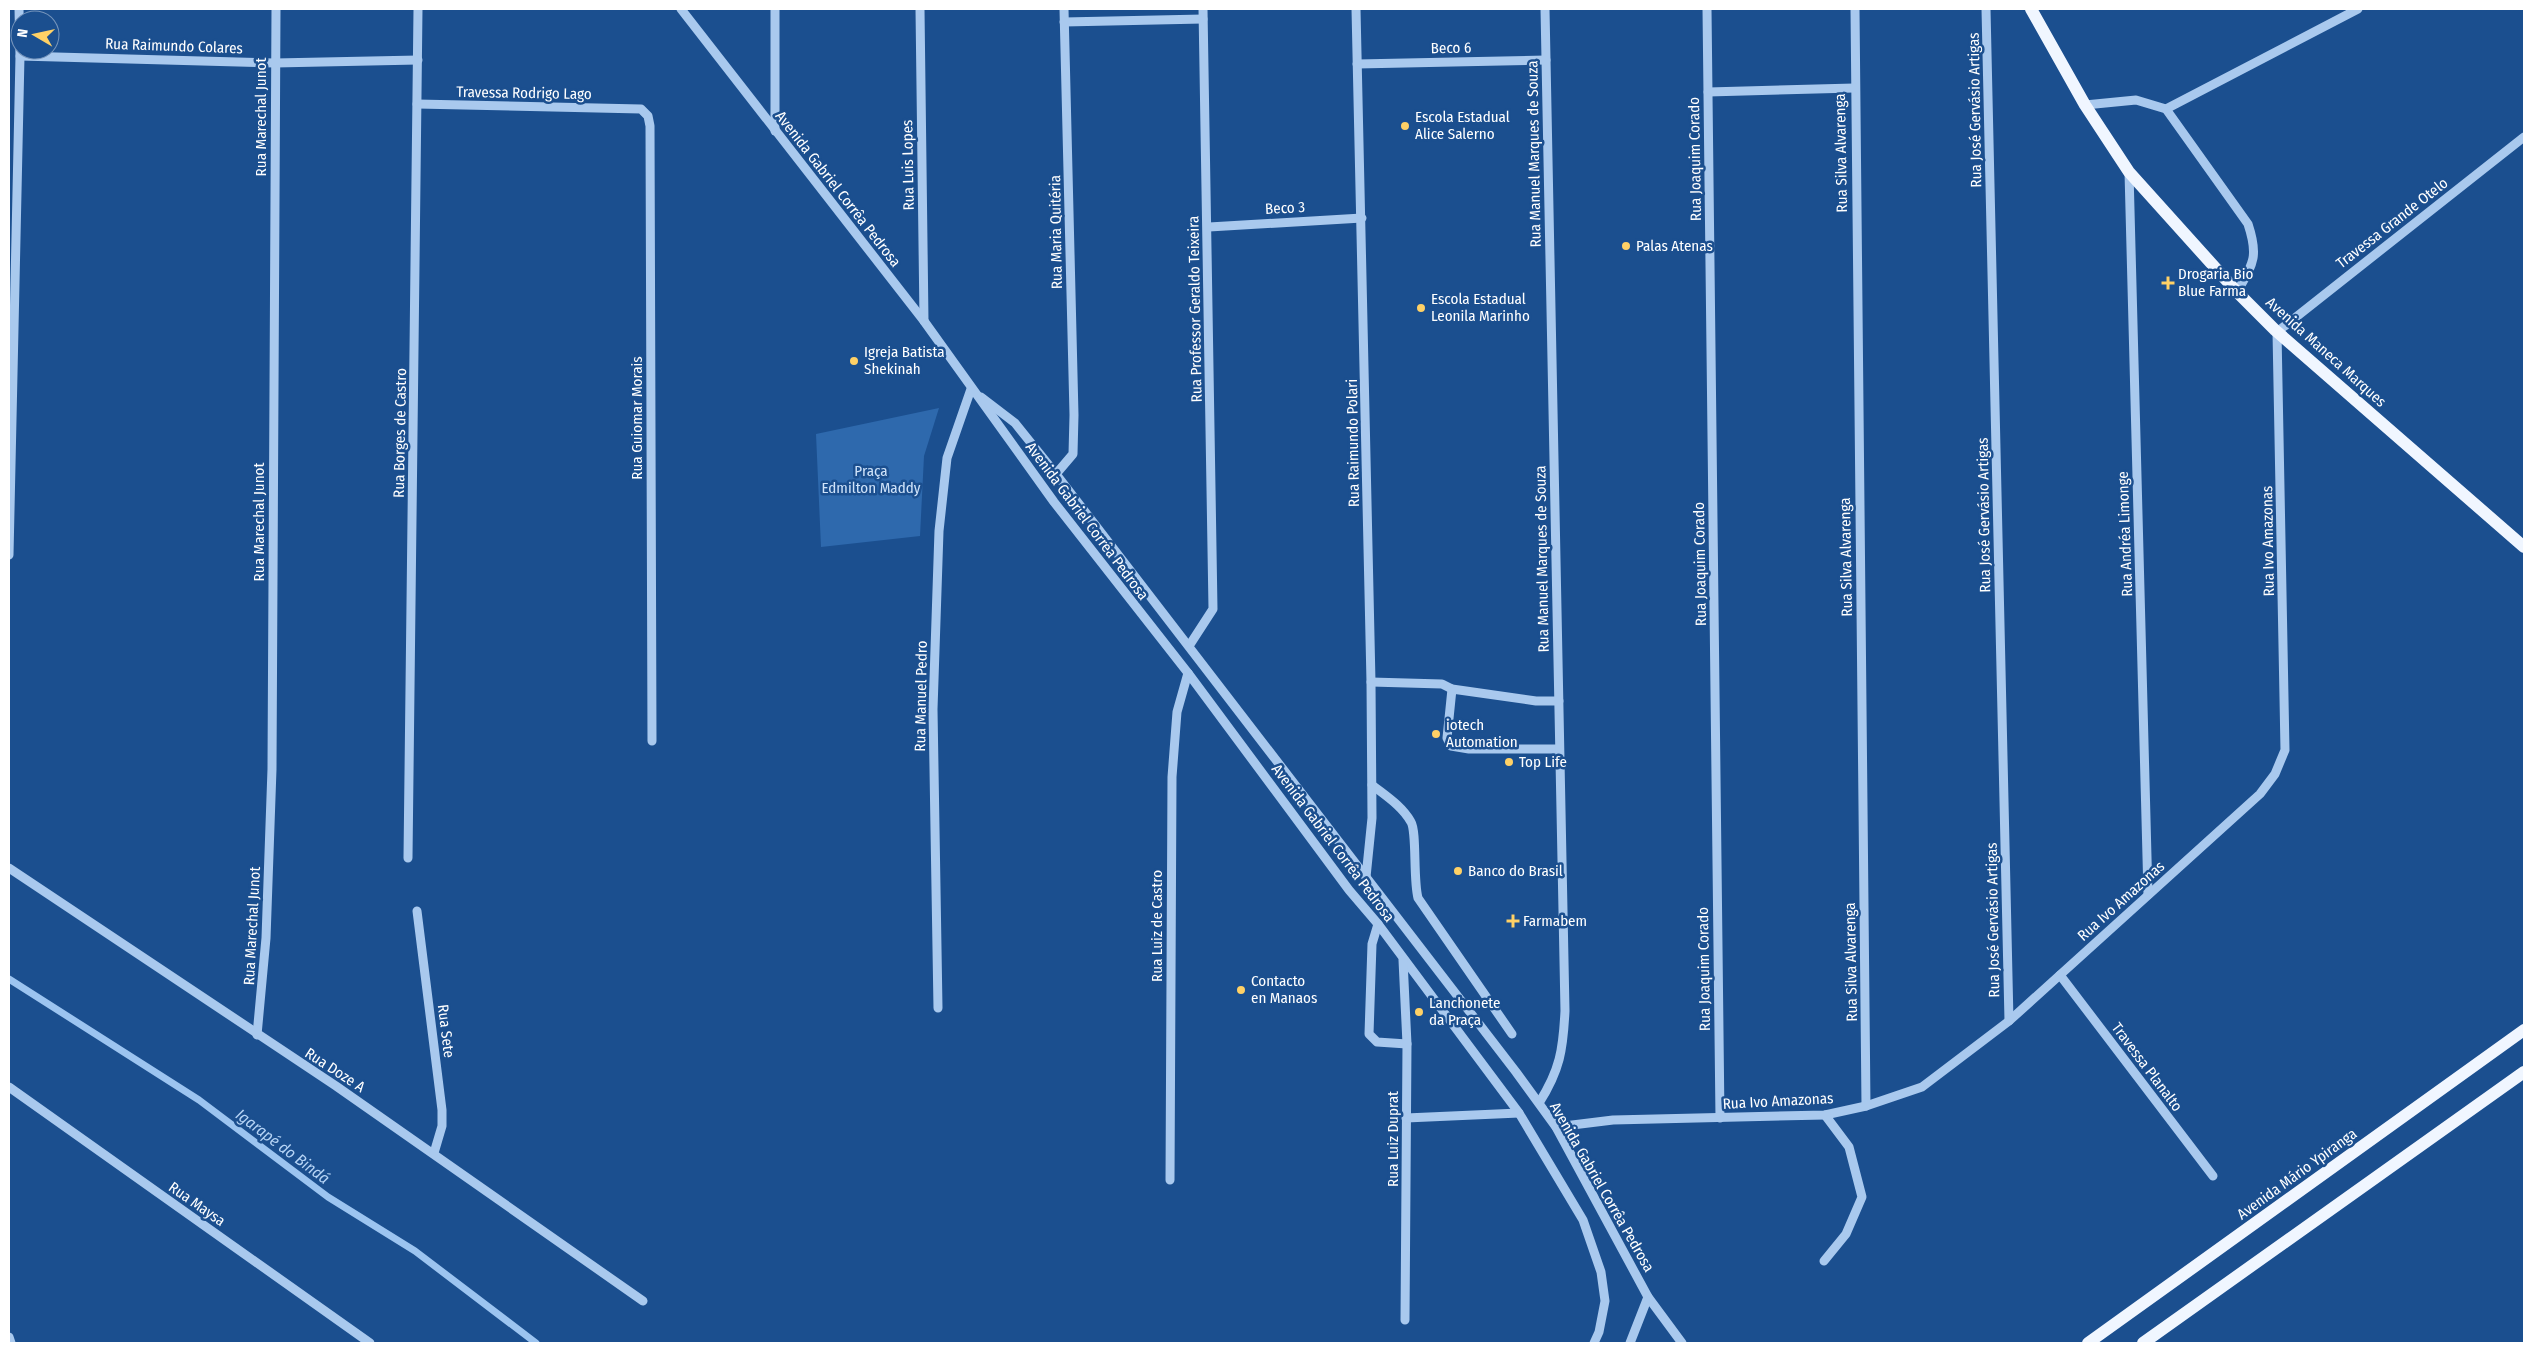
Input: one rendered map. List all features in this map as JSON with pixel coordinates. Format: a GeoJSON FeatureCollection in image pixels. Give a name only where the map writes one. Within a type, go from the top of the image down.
{"type":"FeatureCollection","features":[{"type":"Feature","properties":{"kind":"main road","name":"Avenida Maneca Marques"},"geometry":{"type":"LineString","coordinates":[[2031,9],[2085,105],[2129,172],[2237,292],[2277,332],[2524,548]]}},
{"type":"Feature","properties":{"kind":"main road","name":"Avenida Mário Ypiranga"},"geometry":{"type":"LineString","coordinates":[[2088,1343],[2524,1030]]}},
{"type":"Feature","properties":{"kind":"main road"},"geometry":{"type":"LineString","coordinates":[[2143,1343],[2524,1072]]}},
{"type":"Feature","properties":{"kind":"street","name":"Rua Marechal Junot"},"geometry":{"type":"LineString","coordinates":[[258,1035],[266,938],[272,769],[276,9]]}},
{"type":"Feature","properties":{"kind":"street","name":"Rua Borges de Castro"},"geometry":{"type":"LineString","coordinates":[[408,858],[418,9]]}},
{"type":"Feature","properties":{"kind":"street","name":"Avenida Gabriel Corrêa Pedrosa"},"geometry":{"type":"LineString","coordinates":[[681,9],[924,321],[1054,502],[1188,673],[1349,890],[1378,924],[1519,1113],[1582,1220],[1601,1272],[1605,1301],[1599,1332],[1594,1343]]}},
{"type":"Feature","properties":{"kind":"street"},"geometry":{"type":"LineString","coordinates":[[775,9],[775,131]]}},
{"type":"Feature","properties":{"kind":"street","name":"Rua Luis Lopes"},"geometry":{"type":"LineString","coordinates":[[920,9],[924,321]]}},
{"type":"Feature","properties":{"kind":"street","name":"Rua Maria Quitéria"},"geometry":{"type":"LineString","coordinates":[[1056,474],[1073,454],[1074,416],[1064,9]]}},
{"type":"Feature","properties":{"kind":"street","name":"Rua Professor Geraldo Teixeira"},"geometry":{"type":"LineString","coordinates":[[1189,646],[1213,609],[1209,227],[1203,9]]}},
{"type":"Feature","properties":{"kind":"street","name":"Rua Raimundo Polari"},"geometry":{"type":"LineString","coordinates":[[1356,9],[1371,682],[1372,818],[1366,877]]}},
{"type":"Feature","properties":{"kind":"street","name":"Rua Manuel Marques de Souza"},"geometry":{"type":"LineString","coordinates":[[1539,1102],[1554,1080],[1560,1058],[1565,1012],[1545,9]]}},
{"type":"Feature","properties":{"kind":"street","name":"Rua Joaquim Corado"},"geometry":{"type":"LineString","coordinates":[[1707,9],[1720,1118]]}},
{"type":"Feature","properties":{"kind":"street","name":"Rua Silva Alvarenga"},"geometry":{"type":"LineString","coordinates":[[1855,9],[1854,88],[1866,1106]]}},
{"type":"Feature","properties":{"kind":"street","name":"Rua José Gervásio Artigas"},"geometry":{"type":"LineString","coordinates":[[1986,9],[2009,1021]]}},
{"type":"Feature","properties":{"kind":"street"},"geometry":{"type":"LineString","coordinates":[[2166,109],[2358,9]]}},
{"type":"Feature","properties":{"kind":"street"},"geometry":{"type":"LineString","coordinates":[[1064,22],[1203,19]]}},
{"type":"Feature","properties":{"kind":"street","name":"Rua Raimundo Colares"},"geometry":{"type":"LineString","coordinates":[[60,57],[275,63],[418,60]]}},
{"type":"Feature","properties":{"kind":"street"},"geometry":{"type":"LineString","coordinates":[[9,555],[20,60]]}},
{"type":"Feature","properties":{"kind":"street","name":"Beco 6"},"geometry":{"type":"LineString","coordinates":[[1357,64],[1546,60]]}},
{"type":"Feature","properties":{"kind":"street"},"geometry":{"type":"LineString","coordinates":[[1708,92],[1854,88]]}},
{"type":"Feature","properties":{"kind":"street"},"geometry":{"type":"LineString","coordinates":[[2085,105],[2136,100],[2166,109],[2248,224],[2254,242],[2254,263],[2237,292]]}},
{"type":"Feature","properties":{"kind":"street","name":"Travessa Rodrigo Lago"},"geometry":{"type":"LineString","coordinates":[[417,104],[630,109]]}},
{"type":"Feature","properties":{"kind":"street","name":"Rua Guiomar Morais"},"geometry":{"type":"LineString","coordinates":[[630,109],[641,109],[648,116],[650,126],[652,741]]}},
{"type":"Feature","properties":{"kind":"street","name":"Travessa Grande Otelo"},"geometry":{"type":"LineString","coordinates":[[2277,332],[2524,136]]}},
{"type":"Feature","properties":{"kind":"street","name":"Rua Andréa Limonge"},"geometry":{"type":"LineString","coordinates":[[2129,172],[2148,895]]}},
{"type":"Feature","properties":{"kind":"street","name":"Beco 3"},"geometry":{"type":"LineString","coordinates":[[1209,227],[1362,218]]}},
{"type":"Feature","properties":{"kind":"street","name":"Rua Ivo Amazonas"},"geometry":{"type":"LineString","coordinates":[[1556,1127],[1613,1120],[1825,1115],[1866,1106],[1922,1087],[2009,1021],[2260,794],[2276,774],[2285,750],[2277,332]]}},
{"type":"Feature","properties":{"kind":"street","name":"Avenida Gabriel Corrêa Pedrosa"},"geometry":{"type":"LineString","coordinates":[[971,389],[1015,424],[1056,474],[1539,1102],[1556,1127],[1648,1297],[1682,1343]]}},
{"type":"Feature","properties":{"kind":"street","name":"Rua Manuel Pedro"},"geometry":{"type":"LineString","coordinates":[[938,1008],[933,709],[939,531],[948,458],[971,389]]}},
{"type":"Feature","properties":{"kind":"street","name":"Rua Luiz de Castro"},"geometry":{"type":"LineString","coordinates":[[1170,1180],[1172,777],[1177,712],[1188,673]]}},
{"type":"Feature","properties":{"kind":"street"},"geometry":{"type":"LineString","coordinates":[[1371,682],[1442,684],[1452,689],[1536,701],[1559,701]]}},
{"type":"Feature","properties":{"kind":"street"},"geometry":{"type":"LineString","coordinates":[[1452,689],[1447,738],[1451,746],[1469,749],[1560,749]]}},
{"type":"Feature","properties":{"kind":"street"},"geometry":{"type":"LineString","coordinates":[[1372,785],[1402,809],[1413,824],[1414,885],[1418,898],[1512,1034]]}},
{"type":"Feature","properties":{"kind":"street","name":"Rua Doze A"},"geometry":{"type":"LineString","coordinates":[[9,868],[434,1153],[643,1301]]}},
{"type":"Feature","properties":{"kind":"street","name":"Rua Sete"},"geometry":{"type":"LineString","coordinates":[[418,911],[442,1110],[442,1126],[434,1153]]}},
{"type":"Feature","properties":{"kind":"street"},"geometry":{"type":"LineString","coordinates":[[1378,924],[1372,944],[1369,1034],[1376,1042],[1407,1044]]}},
{"type":"Feature","properties":{"kind":"street","name":"Rua Luiz Duprat"},"geometry":{"type":"LineString","coordinates":[[1403,959],[1407,1044],[1405,1320]]}},
{"type":"Feature","properties":{"kind":"street","name":"Travessa Planalto"},"geometry":{"type":"LineString","coordinates":[[2060,975],[2213,1176]]}},
{"type":"Feature","properties":{"kind":"street","name":"Rua Maysa"},"geometry":{"type":"LineString","coordinates":[[9,1087],[370,1343]]}},
{"type":"Feature","properties":{"kind":"street"},"geometry":{"type":"LineString","coordinates":[[1406,1118],[1519,1113]]}},
{"type":"Feature","properties":{"kind":"street"},"geometry":{"type":"LineString","coordinates":[[1824,1261],[1846,1234],[1862,1197],[1849,1147],[1825,1115]]}},
{"type":"Feature","properties":{"kind":"street","name":"Avenida Gabriel Corrêa Pedrosa"},"geometry":{"type":"LineString","coordinates":[[1630,1343],[1648,1297]]}},
{"type":"Feature","properties":{"kind":"street"},"geometry":{"type":"LineString","coordinates":[[9,1337],[11,1343]]}},
{"type":"Feature","properties":{"kind":"green space","name":"Praça Edmilton Maddy"},"geometry":{"type":"Polygon","coordinates":[[[939,408],[924,456],[920,536],[821,547],[816,434],[939,408]]]}},
{"type":"Feature","properties":{"kind":"waterway","name":"Igarapé do Bindá"},"geometry":{"type":"LineString","coordinates":[[9,979],[199,1100],[328,1197],[415,1251],[536,1343]]}},
{"type":"Feature","properties":{"kind":"place","name":"Escola Estadual Alice Salerno"},"geometry":{"type":"Point","coordinates":[1405,126]}},
{"type":"Feature","properties":{"kind":"place","name":"Palas Atenas"},"geometry":{"type":"Point","coordinates":[1626,246]}},
{"type":"Feature","properties":{"kind":"place","name":"Drogaria Bio Blue Farma"},"geometry":{"type":"Point","coordinates":[2168,283]}},
{"type":"Feature","properties":{"kind":"place","name":"Escola Estadual Leonila Marinho"},"geometry":{"type":"Point","coordinates":[1421,308]}},
{"type":"Feature","properties":{"kind":"place","name":"Igreja Batista Shekinah"},"geometry":{"type":"Point","coordinates":[854,361]}},
{"type":"Feature","properties":{"kind":"place","name":"iotech Automation"},"geometry":{"type":"Point","coordinates":[1436,734]}},
{"type":"Feature","properties":{"kind":"place","name":"Top Life"},"geometry":{"type":"Point","coordinates":[1509,762]}},
{"type":"Feature","properties":{"kind":"place","name":"Banco do Brasil"},"geometry":{"type":"Point","coordinates":[1458,871]}},
{"type":"Feature","properties":{"kind":"place","name":"Farmabem"},"geometry":{"type":"Point","coordinates":[1513,921]}},
{"type":"Feature","properties":{"kind":"place","name":"Contacto en Manaos"},"geometry":{"type":"Point","coordinates":[1241,990]}},
{"type":"Feature","properties":{"kind":"place","name":"Lanchonete da Praça"},"geometry":{"type":"Point","coordinates":[1419,1012]}}]}
